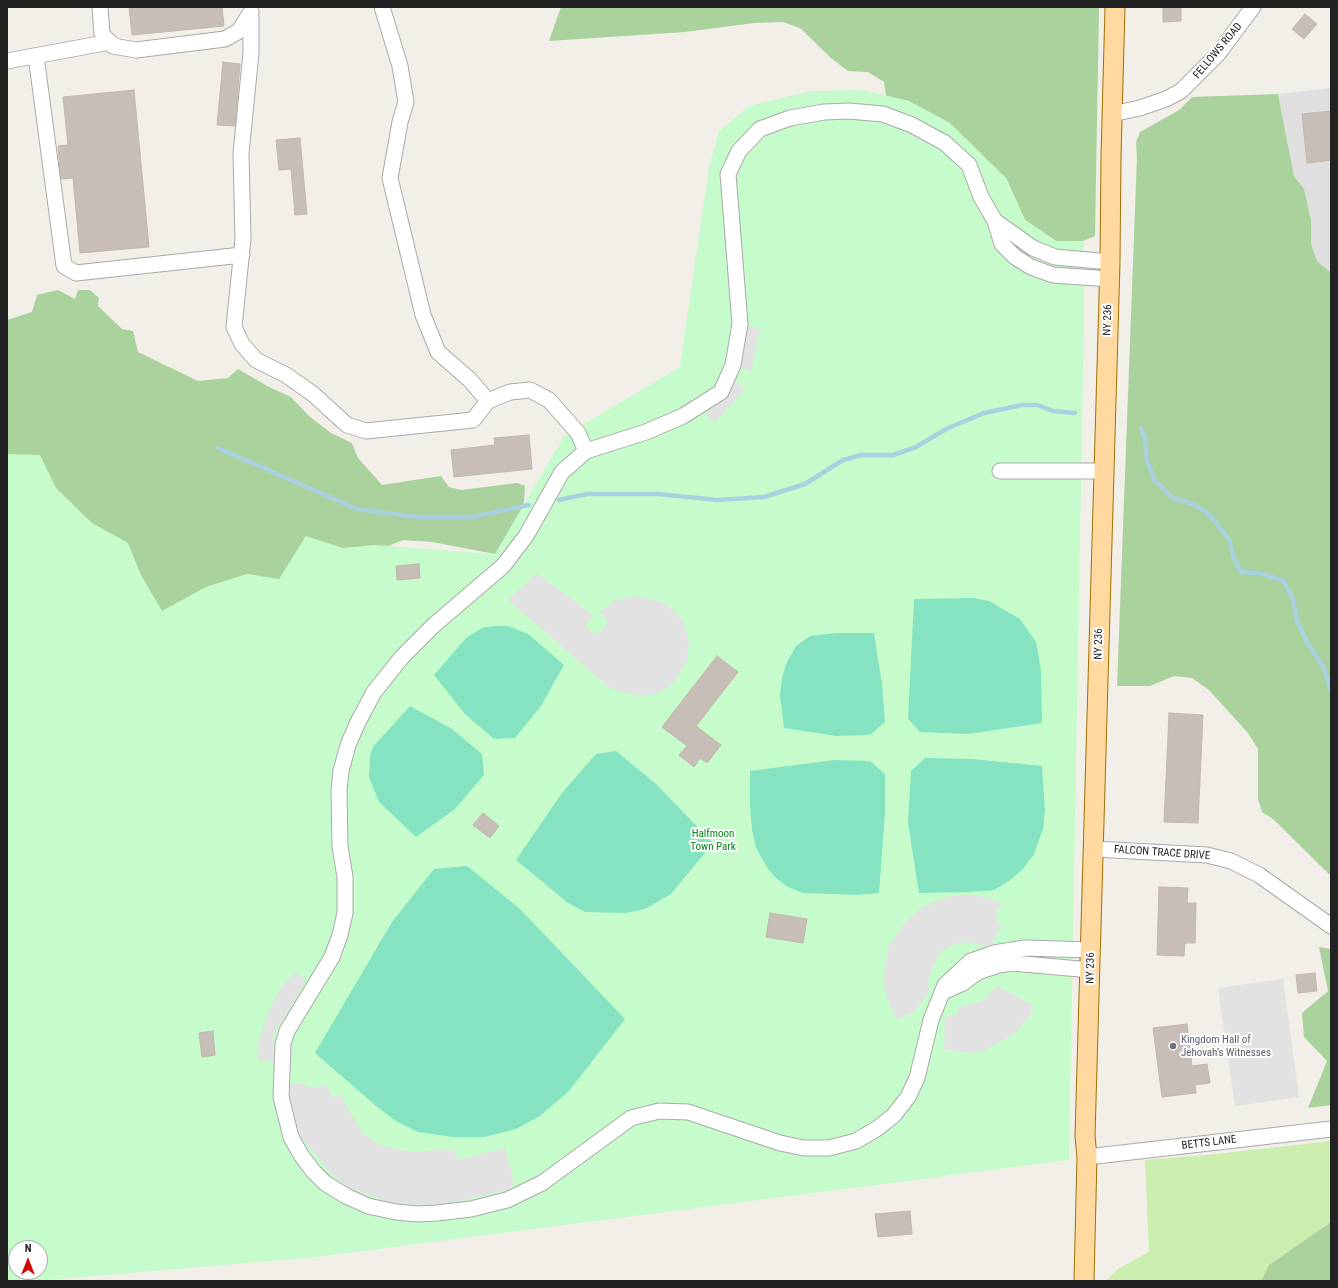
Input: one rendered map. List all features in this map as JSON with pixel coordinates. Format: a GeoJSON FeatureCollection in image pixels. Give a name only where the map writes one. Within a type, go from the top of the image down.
{"type":"FeatureCollection","features":[{"type":"Feature","properties":{"kind":"main road","name":"NY 236"},"geometry":{"type":"LineString","coordinates":[[1084,1281],[1087,1157],[1085,1136],[1091,970],[1110,270],[1115,7]]}},
{"type":"Feature","properties":{"kind":"street"},"geometry":{"type":"LineString","coordinates":[[100,7],[102,34],[113,46],[136,50],[224,39],[239,31],[252,11]]}},
{"type":"Feature","properties":{"kind":"street"},"geometry":{"type":"LineString","coordinates":[[382,7],[400,66],[406,102],[400,122],[390,178],[423,315],[438,352],[470,380],[488,401]]}},
{"type":"Feature","properties":{"kind":"street","name":"FELLOWS ROAD"},"geometry":{"type":"LineString","coordinates":[[1112,114],[1140,108],[1166,99],[1181,91],[1218,54],[1253,7]]}},
{"type":"Feature","properties":{"kind":"street"},"geometry":{"type":"LineString","coordinates":[[252,11],[252,53],[241,153],[242,255],[234,327],[242,344],[256,360],[286,375],[313,394],[347,425],[366,431],[473,420],[488,401],[510,392],[530,390],[549,400],[578,433],[586,452]]}},
{"type":"Feature","properties":{"kind":"street"},"geometry":{"type":"LineString","coordinates":[[7,61],[110,42]]}},
{"type":"Feature","properties":{"kind":"street"},"geometry":{"type":"LineString","coordinates":[[36,56],[64,266],[76,273],[242,255]]}},
{"type":"Feature","properties":{"kind":"street"},"geometry":{"type":"LineString","coordinates":[[1091,950],[1025,948],[994,953],[971,961],[945,985],[931,1020],[917,1078],[908,1097],[894,1115],[878,1128],[856,1141],[829,1148],[804,1148],[780,1143],[688,1112],[673,1110],[644,1113],[619,1125],[542,1183],[507,1200],[471,1209],[417,1214],[396,1212],[368,1206],[346,1196],[325,1183],[301,1154],[291,1137],[281,1097],[283,1044],[287,1031],[293,1018],[332,957],[340,935],[345,913],[345,877],[340,846],[339,791],[341,771],[348,745],[358,722],[374,692],[402,657],[434,625],[504,566],[526,536],[562,472],[586,452],[654,429],[683,416],[721,392],[733,365],[740,324],[728,174],[739,151],[760,129],[790,118],[824,112],[850,111],[883,114],[912,125],[945,143],[969,165],[980,197],[995,221],[1033,248],[1055,256],[1110,270]]}},
{"type":"Feature","properties":{"kind":"street"},"geometry":{"type":"LineString","coordinates":[[1000,471],[1104,471]]}},
{"type":"Feature","properties":{"kind":"street","name":"FALCON TRACE DRIVE"},"geometry":{"type":"LineString","coordinates":[[1094,849],[1207,855],[1231,861],[1259,875],[1331,926]]}},
{"type":"Feature","properties":{"kind":"street"},"geometry":{"type":"LineString","coordinates":[[942,993],[963,983],[978,972],[999,965],[1012,964],[1091,970]]}},
{"type":"Feature","properties":{"kind":"street","name":"BETTS LANE"},"geometry":{"type":"LineString","coordinates":[[1087,1157],[1331,1129]]}},
{"type":"Feature","properties":{"kind":"shaded area"},"geometry":{"type":"Polygon","coordinates":[[[1331,88],[1331,273],[1317,261],[1311,243],[1311,220],[1304,189],[1294,176],[1278,94],[1331,88]]]}},
{"type":"Feature","properties":{"kind":"shaded area"},"geometry":{"type":"Polygon","coordinates":[[[747,326],[760,328],[751,372],[738,364],[747,326]]]}},
{"type":"Feature","properties":{"kind":"shaded area"},"geometry":{"type":"Polygon","coordinates":[[[732,380],[746,388],[715,423],[706,414],[732,380]]]}},
{"type":"Feature","properties":{"kind":"shaded area"},"geometry":{"type":"Polygon","coordinates":[[[537,573],[593,615],[585,626],[593,633],[600,632],[606,626],[607,620],[600,612],[615,600],[638,596],[659,601],[670,607],[682,619],[689,641],[687,660],[675,681],[664,690],[643,696],[617,691],[609,687],[508,600],[537,573]]]}},
{"type":"Feature","properties":{"kind":"shaded area"},"geometry":{"type":"Polygon","coordinates":[[[955,895],[973,895],[990,898],[1001,904],[995,917],[1001,926],[990,947],[964,942],[952,945],[940,952],[928,979],[929,992],[915,1011],[897,1020],[885,991],[884,975],[888,947],[905,923],[921,908],[955,895]]]}},
{"type":"Feature","properties":{"kind":"shaded area"},"geometry":{"type":"Polygon","coordinates":[[[296,972],[306,980],[274,1034],[273,1061],[258,1060],[258,1043],[271,1006],[283,984],[296,972]]]}},
{"type":"Feature","properties":{"kind":"shaded area"},"geometry":{"type":"Polygon","coordinates":[[[1283,979],[1299,1097],[1235,1106],[1218,988],[1283,979]]]}},
{"type":"Feature","properties":{"kind":"shaded area"},"geometry":{"type":"Polygon","coordinates":[[[997,986],[1033,1005],[1029,1017],[1015,1033],[984,1051],[971,1053],[944,1049],[945,1016],[956,1015],[959,1007],[982,1001],[997,986]]]}},
{"type":"Feature","properties":{"kind":"shaded area"},"geometry":{"type":"Polygon","coordinates":[[[292,1084],[302,1084],[311,1088],[327,1085],[333,1098],[342,1094],[345,1104],[363,1133],[378,1144],[414,1152],[444,1149],[455,1150],[457,1160],[505,1148],[514,1182],[509,1190],[440,1205],[393,1204],[348,1187],[330,1173],[299,1134],[286,1088],[292,1084]]]}},
{"type":"Feature","properties":{"kind":"green space"},"geometry":{"type":"Polygon","coordinates":[[[561,7],[1099,7],[1095,236],[1083,241],[1056,241],[1025,220],[1006,178],[909,101],[886,96],[884,82],[868,72],[848,71],[831,58],[800,28],[783,22],[754,23],[685,32],[549,41],[561,7]]]}},
{"type":"Feature","properties":{"kind":"green space","name":"Halfmoon Town Park"},"geometry":{"type":"Polygon","coordinates":[[[862,90],[909,101],[950,123],[1006,178],[1025,220],[1056,241],[1083,241],[1084,314],[1069,1160],[316,1257],[37,1281],[7,1281],[7,454],[40,455],[56,488],[92,523],[128,543],[141,575],[162,611],[206,587],[247,574],[279,579],[306,536],[343,548],[374,545],[495,554],[564,436],[680,367],[709,167],[719,131],[749,106],[811,91],[862,90]]]}},
{"type":"Feature","properties":{"kind":"green space"},"geometry":{"type":"Polygon","coordinates":[[[1278,94],[1294,176],[1304,189],[1311,220],[1311,243],[1317,261],[1331,273],[1331,876],[1273,819],[1262,812],[1258,799],[1258,749],[1248,733],[1209,690],[1192,678],[1174,676],[1150,686],[1117,686],[1137,157],[1136,142],[1140,132],[1179,110],[1192,97],[1278,94]]]}},
{"type":"Feature","properties":{"kind":"green space"},"geometry":{"type":"Polygon","coordinates":[[[58,290],[75,299],[78,290],[90,290],[99,298],[98,306],[122,329],[133,331],[138,352],[198,381],[228,378],[238,369],[269,387],[291,397],[309,416],[331,433],[352,443],[358,458],[382,485],[441,476],[449,487],[461,490],[517,483],[525,486],[524,502],[516,522],[495,554],[432,542],[403,540],[386,547],[7,864],[7,320],[32,312],[37,295],[58,290]]]}},
{"type":"Feature","properties":{"kind":"green space"},"geometry":{"type":"Polygon","coordinates":[[[973,598],[989,601],[1020,619],[1036,642],[1041,670],[1042,723],[968,734],[920,732],[908,719],[914,599],[973,598]]]}},
{"type":"Feature","properties":{"kind":"green space"},"geometry":{"type":"Polygon","coordinates":[[[508,626],[528,634],[564,665],[541,706],[515,738],[494,739],[465,714],[434,675],[466,638],[482,628],[508,626]]]}},
{"type":"Feature","properties":{"kind":"green space"},"geometry":{"type":"Polygon","coordinates":[[[836,633],[874,633],[882,684],[885,722],[870,735],[836,736],[784,728],[780,696],[782,678],[786,664],[796,646],[810,636],[836,633]]]}},
{"type":"Feature","properties":{"kind":"green space"},"geometry":{"type":"Polygon","coordinates":[[[410,706],[452,729],[482,754],[484,775],[455,809],[416,837],[379,802],[369,777],[370,756],[373,747],[410,706]]]}},
{"type":"Feature","properties":{"kind":"green space"},"geometry":{"type":"Polygon","coordinates":[[[616,751],[656,784],[713,843],[671,894],[645,909],[626,913],[585,912],[568,903],[516,860],[562,793],[596,754],[616,751]]]}},
{"type":"Feature","properties":{"kind":"green space"},"geometry":{"type":"Polygon","coordinates":[[[925,758],[972,759],[1042,766],[1045,811],[1043,829],[1034,854],[1023,869],[1009,881],[994,890],[919,893],[908,823],[911,771],[925,758]]]}},
{"type":"Feature","properties":{"kind":"green space"},"geometry":{"type":"Polygon","coordinates":[[[834,760],[870,761],[885,774],[885,813],[879,893],[857,895],[803,893],[788,887],[777,879],[768,869],[756,848],[752,830],[750,807],[750,771],[834,760]]]}},
{"type":"Feature","properties":{"kind":"green space"},"geometry":{"type":"Polygon","coordinates":[[[467,866],[520,909],[625,1019],[569,1091],[540,1116],[516,1129],[484,1137],[453,1137],[418,1132],[396,1121],[376,1106],[315,1053],[392,922],[434,869],[467,866]]]}},
{"type":"Feature","properties":{"kind":"green space"},"geometry":{"type":"Polygon","coordinates":[[[1319,947],[1331,949],[1331,1105],[1308,1108],[1327,1061],[1304,1037],[1302,1013],[1328,991],[1319,947]]]}},
{"type":"Feature","properties":{"kind":"green space"},"geometry":{"type":"Polygon","coordinates":[[[1331,1141],[1331,1222],[1269,1265],[1261,1281],[1106,1281],[1118,1269],[1149,1252],[1145,1160],[1207,1155],[1331,1141]]]}},
{"type":"Feature","properties":{"kind":"green space"},"geometry":{"type":"Polygon","coordinates":[[[1331,1222],[1331,1281],[1261,1281],[1269,1265],[1331,1222]]]}},
{"type":"Feature","properties":{"kind":"building"},"geometry":{"type":"Polygon","coordinates":[[[129,7],[222,7],[224,26],[132,35],[129,7]]]}},
{"type":"Feature","properties":{"kind":"building"},"geometry":{"type":"Polygon","coordinates":[[[1163,7],[1181,7],[1181,21],[1163,22],[1163,7]]]}},
{"type":"Feature","properties":{"kind":"building"},"geometry":{"type":"Polygon","coordinates":[[[1305,14],[1317,24],[1304,39],[1292,29],[1305,14]]]}},
{"type":"Feature","properties":{"kind":"building"},"geometry":{"type":"Polygon","coordinates":[[[223,62],[240,64],[235,126],[217,125],[223,62]]]}},
{"type":"Feature","properties":{"kind":"building"},"geometry":{"type":"Polygon","coordinates":[[[134,90],[149,247],[80,253],[73,178],[61,179],[58,146],[68,145],[63,97],[134,90]]]}},
{"type":"Feature","properties":{"kind":"building"},"geometry":{"type":"Polygon","coordinates":[[[1331,111],[1331,160],[1307,163],[1302,114],[1331,111]]]}},
{"type":"Feature","properties":{"kind":"building"},"geometry":{"type":"Polygon","coordinates":[[[300,138],[307,214],[295,215],[291,169],[279,170],[276,140],[300,138]]]}},
{"type":"Feature","properties":{"kind":"building"},"geometry":{"type":"Polygon","coordinates":[[[529,435],[532,469],[454,477],[451,450],[495,445],[494,438],[529,435]]]}},
{"type":"Feature","properties":{"kind":"building"},"geometry":{"type":"Polygon","coordinates":[[[419,564],[420,578],[397,580],[396,566],[419,564]]]}},
{"type":"Feature","properties":{"kind":"building"},"geometry":{"type":"Polygon","coordinates":[[[717,656],[738,672],[696,726],[721,745],[707,763],[700,758],[694,767],[679,755],[687,746],[662,727],[717,656]]]}},
{"type":"Feature","properties":{"kind":"building"},"geometry":{"type":"Polygon","coordinates":[[[1169,713],[1203,715],[1198,823],[1164,822],[1169,713]]]}},
{"type":"Feature","properties":{"kind":"building"},"geometry":{"type":"Polygon","coordinates":[[[483,813],[499,826],[490,838],[473,825],[483,813]]]}},
{"type":"Feature","properties":{"kind":"building"},"geometry":{"type":"Polygon","coordinates":[[[1159,887],[1188,888],[1187,903],[1196,903],[1195,943],[1185,943],[1184,956],[1157,955],[1159,887]]]}},
{"type":"Feature","properties":{"kind":"building"},"geometry":{"type":"Polygon","coordinates":[[[770,913],[807,919],[803,943],[766,937],[770,913]]]}},
{"type":"Feature","properties":{"kind":"building"},"geometry":{"type":"Polygon","coordinates":[[[1315,973],[1317,991],[1298,993],[1296,975],[1315,973]]]}},
{"type":"Feature","properties":{"kind":"building","name":"Kingdom Hall of Jehovah’s Witnesses"},"geometry":{"type":"Polygon","coordinates":[[[1187,1024],[1192,1066],[1207,1064],[1210,1083],[1195,1085],[1196,1093],[1162,1097],[1153,1028],[1187,1024]]]}},
{"type":"Feature","properties":{"kind":"building"},"geometry":{"type":"Polygon","coordinates":[[[213,1031],[215,1055],[202,1057],[199,1033],[213,1031]]]}},
{"type":"Feature","properties":{"kind":"building"},"geometry":{"type":"Polygon","coordinates":[[[910,1211],[912,1234],[878,1237],[875,1214],[910,1211]]]}},
{"type":"Feature","properties":{"kind":"waterway"},"geometry":{"type":"LineString","coordinates":[[559,500],[587,494],[658,494],[717,500],[764,497],[805,484],[843,460],[862,455],[893,455],[916,447],[946,429],[984,413],[1022,405],[1037,405],[1053,411],[1075,413]]}},
{"type":"Feature","properties":{"kind":"waterway"},"geometry":{"type":"LineString","coordinates":[[1141,428],[1145,439],[1147,461],[1155,481],[1173,498],[1191,503],[1205,511],[1215,521],[1230,541],[1233,556],[1241,572],[1259,573],[1284,581],[1293,599],[1297,621],[1308,644],[1323,666],[1331,691]]}},
{"type":"Feature","properties":{"kind":"waterway"},"geometry":{"type":"LineString","coordinates":[[218,448],[357,509],[416,517],[471,517],[529,505]]}},
{"type":"Feature","properties":{"kind":"place","name":"Kingdom Hall of Jehovah’s Witnesses"},"geometry":{"type":"Point","coordinates":[1173,1046]}}]}
